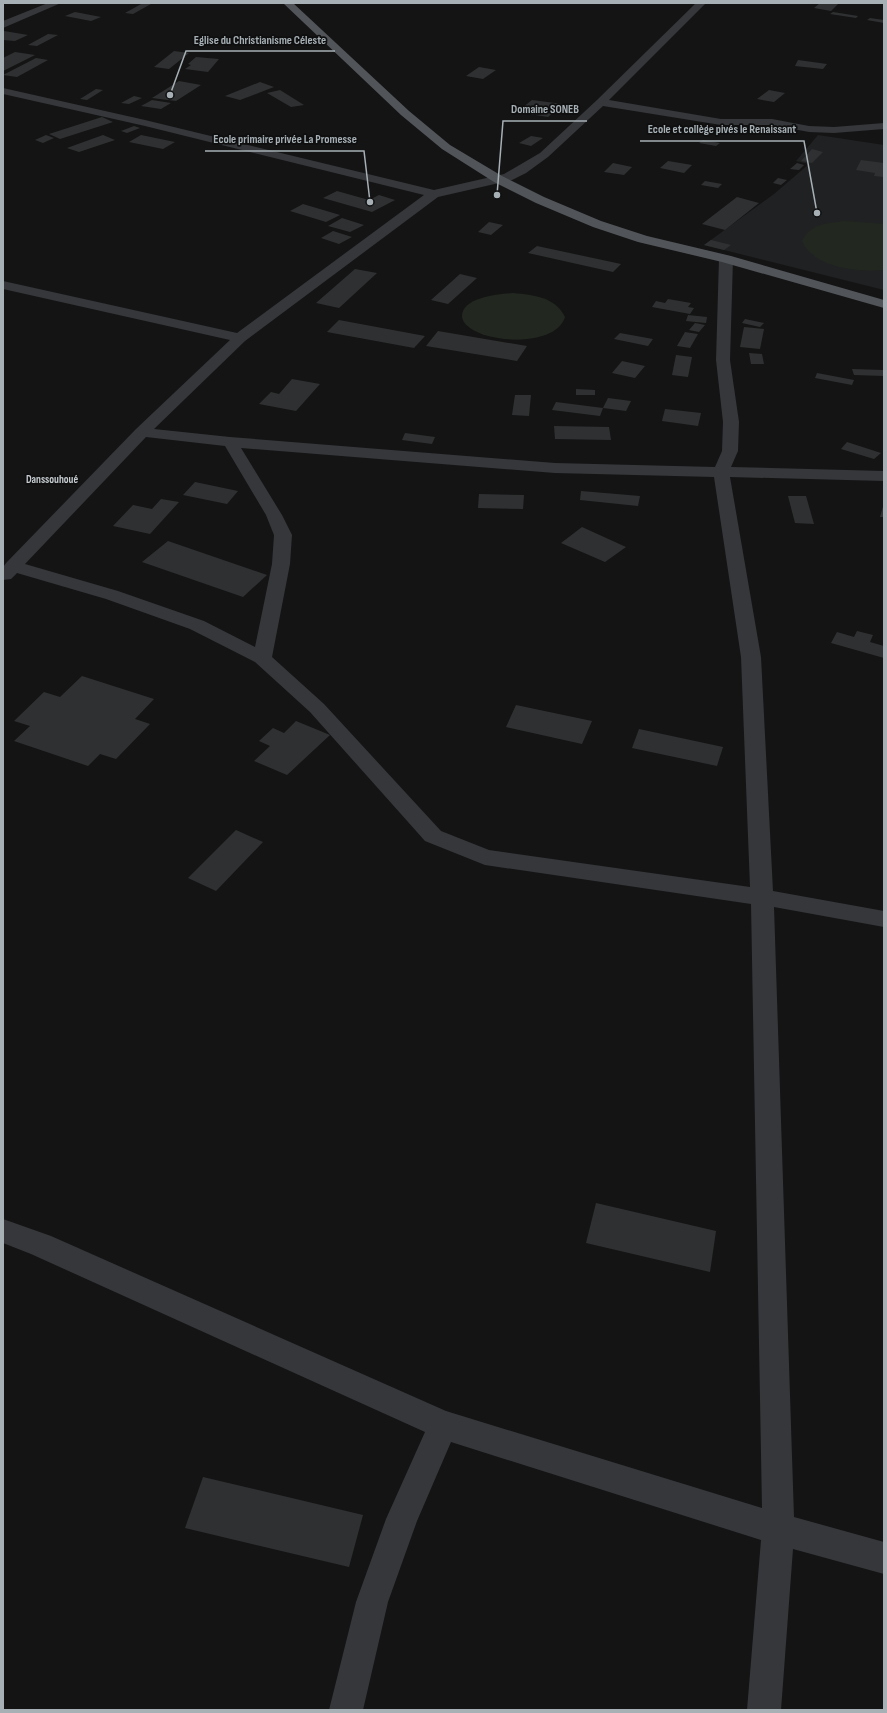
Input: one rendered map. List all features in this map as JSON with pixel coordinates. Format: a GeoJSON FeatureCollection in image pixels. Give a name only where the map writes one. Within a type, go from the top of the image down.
{"type":"FeatureCollection","features":[{"type":"Feature","properties":{"kind":"main road"},"geometry":{"type":"LineString","coordinates":[[288,3],[405,113],[446,147],[498,179],[540,200],[598,224],[644,240],[726,259],[884,304]]}},
{"type":"Feature","properties":{"kind":"street"},"geometry":{"type":"LineString","coordinates":[[3,25],[56,3]]}},
{"type":"Feature","properties":{"kind":"street"},"geometry":{"type":"LineString","coordinates":[[8,572],[142,432],[240,338],[434,194],[508,177],[522,170],[538,159],[601,102],[701,3]]}},
{"type":"Feature","properties":{"kind":"street"},"geometry":{"type":"LineString","coordinates":[[3,19],[16,20]]}},
{"type":"Feature","properties":{"kind":"street"},"geometry":{"type":"LineString","coordinates":[[3,91],[145,123],[434,194]]}},
{"type":"Feature","properties":{"kind":"street"},"geometry":{"type":"LineString","coordinates":[[601,102],[720,122],[772,122],[809,129],[834,130],[884,126]]}},
{"type":"Feature","properties":{"kind":"street"},"geometry":{"type":"LineString","coordinates":[[726,259],[723,360],[731,422],[730,451],[721,472],[751,657],[762,897],[778,1529],[764,1710]]}},
{"type":"Feature","properties":{"kind":"street"},"geometry":{"type":"LineString","coordinates":[[3,285],[240,338]]}},
{"type":"Feature","properties":{"kind":"street"},"geometry":{"type":"LineString","coordinates":[[142,432],[230,442],[555,468],[884,476]]}},
{"type":"Feature","properties":{"kind":"street"},"geometry":{"type":"LineString","coordinates":[[230,442],[274,515],[283,535],[281,564],[262,658]]}},
{"type":"Feature","properties":{"kind":"street"},"geometry":{"type":"LineString","coordinates":[[8,572],[112,595],[197,625],[262,658],[317,708],[433,836],[492,858],[532,865],[762,897],[884,920]]}},
{"type":"Feature","properties":{"kind":"street"},"geometry":{"type":"LineString","coordinates":[[3,1231],[41,1245],[443,1425],[778,1529],[884,1558]]}},
{"type":"Feature","properties":{"kind":"street"},"geometry":{"type":"LineString","coordinates":[[346,1710],[372,1602],[402,1518],[443,1425]]}},
{"type":"Feature","properties":{"kind":"shaded area"},"geometry":{"type":"Polygon","coordinates":[[[818,135],[884,145],[884,290],[704,245],[774,194],[809,164],[796,161],[818,135]]]}},
{"type":"Feature","properties":{"kind":"shaded area"},"geometry":{"type":"Polygon","coordinates":[[[844,221],[884,224],[884,270],[849,269],[826,263],[808,250],[802,241],[810,231],[820,225],[844,221]]]}},
{"type":"Feature","properties":{"kind":"shaded area"},"geometry":{"type":"Polygon","coordinates":[[[513,293],[536,296],[550,301],[561,310],[565,317],[559,326],[549,333],[537,337],[522,339],[493,337],[470,328],[463,321],[462,316],[464,310],[468,305],[475,301],[500,294],[513,293]]]}},
{"type":"Feature","properties":{"kind":"building"},"geometry":{"type":"Polygon","coordinates":[[[143,3],[151,4],[133,14],[125,13],[143,3]]]}},
{"type":"Feature","properties":{"kind":"building"},"geometry":{"type":"Polygon","coordinates":[[[820,3],[838,4],[831,11],[814,8],[820,3]]]}},
{"type":"Feature","properties":{"kind":"building"},"geometry":{"type":"Polygon","coordinates":[[[75,12],[101,17],[91,21],[65,16],[75,12]]]}},
{"type":"Feature","properties":{"kind":"building"},"geometry":{"type":"Polygon","coordinates":[[[833,12],[858,16],[856,18],[830,14],[833,12]]]}},
{"type":"Feature","properties":{"kind":"building"},"geometry":{"type":"Polygon","coordinates":[[[870,18],[884,20],[884,23],[867,20],[870,18]]]}},
{"type":"Feature","properties":{"kind":"building"},"geometry":{"type":"Polygon","coordinates":[[[3,32],[28,35],[15,41],[3,40],[3,32]]]}},
{"type":"Feature","properties":{"kind":"building"},"geometry":{"type":"Polygon","coordinates":[[[48,34],[58,35],[37,46],[28,45],[48,34]]]}},
{"type":"Feature","properties":{"kind":"building"},"geometry":{"type":"Polygon","coordinates":[[[174,51],[189,53],[169,69],[154,67],[174,51]]]}},
{"type":"Feature","properties":{"kind":"building"},"geometry":{"type":"Polygon","coordinates":[[[15,52],[35,55],[3,71],[3,58],[15,52]]]}},
{"type":"Feature","properties":{"kind":"building"},"geometry":{"type":"Polygon","coordinates":[[[196,57],[219,59],[208,72],[185,69],[191,65],[188,64],[196,57]]]}},
{"type":"Feature","properties":{"kind":"building"},"geometry":{"type":"Polygon","coordinates":[[[36,58],[48,60],[17,77],[3,75],[36,58]]]}},
{"type":"Feature","properties":{"kind":"building"},"geometry":{"type":"Polygon","coordinates":[[[798,60],[827,64],[823,69],[795,66],[798,60]]]}},
{"type":"Feature","properties":{"kind":"building"},"geometry":{"type":"Polygon","coordinates":[[[479,67],[496,70],[483,79],[466,76],[479,67]]]}},
{"type":"Feature","properties":{"kind":"building"},"geometry":{"type":"Polygon","coordinates":[[[179,81],[201,85],[176,101],[152,98],[179,81]]]}},
{"type":"Feature","properties":{"kind":"building"},"geometry":{"type":"Polygon","coordinates":[[[260,82],[274,87],[240,100],[225,96],[260,82]]]}},
{"type":"Feature","properties":{"kind":"building"},"geometry":{"type":"Polygon","coordinates":[[[96,89],[103,90],[87,100],[80,99],[96,89]]]}},
{"type":"Feature","properties":{"kind":"building"},"geometry":{"type":"Polygon","coordinates":[[[280,90],[304,105],[291,107],[267,93],[280,90]]]}},
{"type":"Feature","properties":{"kind":"building"},"geometry":{"type":"Polygon","coordinates":[[[769,90],[785,93],[774,102],[757,99],[769,90]]]}},
{"type":"Feature","properties":{"kind":"building"},"geometry":{"type":"Polygon","coordinates":[[[134,96],[142,98],[129,104],[121,103],[134,96]]]}},
{"type":"Feature","properties":{"kind":"building"},"geometry":{"type":"Polygon","coordinates":[[[152,100],[171,103],[161,109],[141,106],[152,100]]]}},
{"type":"Feature","properties":{"kind":"building"},"geometry":{"type":"Polygon","coordinates":[[[532,100],[563,104],[548,117],[517,112],[532,100]]]}},
{"type":"Feature","properties":{"kind":"building"},"geometry":{"type":"Polygon","coordinates":[[[102,117],[113,122],[60,139],[49,134],[102,117]]]}},
{"type":"Feature","properties":{"kind":"building"},"geometry":{"type":"Polygon","coordinates":[[[134,126],[140,128],[127,133],[121,131],[134,126]]]}},
{"type":"Feature","properties":{"kind":"building"},"geometry":{"type":"Polygon","coordinates":[[[46,135],[54,138],[43,143],[35,140],[46,135]]]}},
{"type":"Feature","properties":{"kind":"building"},"geometry":{"type":"Polygon","coordinates":[[[103,135],[115,140],[79,152],[67,148],[103,135]]]}},
{"type":"Feature","properties":{"kind":"building"},"geometry":{"type":"Polygon","coordinates":[[[141,135],[175,142],[163,149],[129,142],[141,135]]]}},
{"type":"Feature","properties":{"kind":"building"},"geometry":{"type":"Polygon","coordinates":[[[531,136],[543,138],[531,146],[519,143],[531,136]]]}},
{"type":"Feature","properties":{"kind":"building"},"geometry":{"type":"Polygon","coordinates":[[[703,140],[720,143],[716,146],[699,143],[703,140]]]}},
{"type":"Feature","properties":{"kind":"building"},"geometry":{"type":"Polygon","coordinates":[[[812,149],[823,152],[812,163],[801,161],[812,149]]]}},
{"type":"Feature","properties":{"kind":"building"},"geometry":{"type":"Polygon","coordinates":[[[861,160],[884,163],[884,177],[874,176],[875,173],[856,170],[861,160]]]}},
{"type":"Feature","properties":{"kind":"building"},"geometry":{"type":"Polygon","coordinates":[[[668,161],[692,165],[684,173],[660,168],[668,161]]]}},
{"type":"Feature","properties":{"kind":"building"},"geometry":{"type":"Polygon","coordinates":[[[613,163],[632,167],[624,175],[604,172],[613,163]]]}},
{"type":"Feature","properties":{"kind":"building"},"geometry":{"type":"Polygon","coordinates":[[[797,163],[804,165],[799,170],[790,169],[797,163]]]}},
{"type":"Feature","properties":{"kind":"building"},"geometry":{"type":"Polygon","coordinates":[[[778,178],[787,180],[781,185],[773,183],[778,178]]]}},
{"type":"Feature","properties":{"kind":"building"},"geometry":{"type":"Polygon","coordinates":[[[705,181],[722,184],[718,188],[701,185],[705,181]]]}},
{"type":"Feature","properties":{"kind":"building"},"geometry":{"type":"Polygon","coordinates":[[[337,191],[369,200],[379,195],[395,200],[372,212],[323,198],[337,191]]]}},
{"type":"Feature","properties":{"kind":"building"},"geometry":{"type":"Polygon","coordinates":[[[737,197],[759,203],[725,230],[702,224],[737,197]]]}},
{"type":"Feature","properties":{"kind":"building"},"geometry":{"type":"Polygon","coordinates":[[[303,204],[340,215],[326,222],[290,211],[303,204]]]}},
{"type":"Feature","properties":{"kind":"building"},"geometry":{"type":"Polygon","coordinates":[[[342,218],[364,225],[350,232],[328,226],[342,218]]]}},
{"type":"Feature","properties":{"kind":"building"},"geometry":{"type":"Polygon","coordinates":[[[489,222],[503,225],[491,235],[478,232],[489,222]]]}},
{"type":"Feature","properties":{"kind":"building"},"geometry":{"type":"Polygon","coordinates":[[[333,231],[352,237],[339,244],[321,238],[333,231]]]}},
{"type":"Feature","properties":{"kind":"building"},"geometry":{"type":"Polygon","coordinates":[[[711,240],[731,245],[724,250],[704,245],[711,240]]]}},
{"type":"Feature","properties":{"kind":"building"},"geometry":{"type":"Polygon","coordinates":[[[537,246],[621,264],[613,272],[528,253],[537,246]]]}},
{"type":"Feature","properties":{"kind":"building"},"geometry":{"type":"Polygon","coordinates":[[[355,269],[377,273],[339,308],[316,303],[355,269]]]}},
{"type":"Feature","properties":{"kind":"building"},"geometry":{"type":"Polygon","coordinates":[[[460,274],[477,278],[448,304],[431,300],[460,274]]]}},
{"type":"Feature","properties":{"kind":"building"},"geometry":{"type":"Polygon","coordinates":[[[668,299],[691,303],[688,307],[694,308],[690,314],[652,307],[656,301],[665,303],[668,299]]]}},
{"type":"Feature","properties":{"kind":"building"},"geometry":{"type":"Polygon","coordinates":[[[688,315],[707,317],[706,323],[686,321],[688,315]]]}},
{"type":"Feature","properties":{"kind":"building"},"geometry":{"type":"Polygon","coordinates":[[[745,319],[764,323],[760,327],[742,323],[745,319]]]}},
{"type":"Feature","properties":{"kind":"building"},"geometry":{"type":"Polygon","coordinates":[[[339,320],[425,336],[414,348],[327,332],[339,320]]]}},
{"type":"Feature","properties":{"kind":"building"},"geometry":{"type":"Polygon","coordinates":[[[695,323],[705,325],[699,332],[689,330],[695,323]]]}},
{"type":"Feature","properties":{"kind":"building"},"geometry":{"type":"Polygon","coordinates":[[[744,327],[764,329],[760,349],[740,347],[744,327]]]}},
{"type":"Feature","properties":{"kind":"building"},"geometry":{"type":"Polygon","coordinates":[[[438,331],[527,346],[517,361],[426,346],[438,331]]]}},
{"type":"Feature","properties":{"kind":"building"},"geometry":{"type":"Polygon","coordinates":[[[685,332],[698,334],[690,348],[677,346],[685,332]]]}},
{"type":"Feature","properties":{"kind":"building"},"geometry":{"type":"Polygon","coordinates":[[[620,333],[653,339],[648,346],[614,339],[620,333]]]}},
{"type":"Feature","properties":{"kind":"building"},"geometry":{"type":"Polygon","coordinates":[[[749,353],[762,354],[764,364],[751,364],[749,353]]]}},
{"type":"Feature","properties":{"kind":"building"},"geometry":{"type":"Polygon","coordinates":[[[676,355],[692,357],[688,377],[672,375],[676,355]]]}},
{"type":"Feature","properties":{"kind":"building"},"geometry":{"type":"Polygon","coordinates":[[[622,361],[645,366],[635,378],[612,373],[622,361]]]}},
{"type":"Feature","properties":{"kind":"building"},"geometry":{"type":"Polygon","coordinates":[[[852,369],[884,370],[884,376],[854,375],[852,369]]]}},
{"type":"Feature","properties":{"kind":"building"},"geometry":{"type":"Polygon","coordinates":[[[817,373],[854,380],[852,385],[815,378],[817,373]]]}},
{"type":"Feature","properties":{"kind":"building"},"geometry":{"type":"Polygon","coordinates":[[[292,379],[320,384],[296,411],[259,404],[271,392],[279,394],[292,379]]]}},
{"type":"Feature","properties":{"kind":"building"},"geometry":{"type":"Polygon","coordinates":[[[576,389],[595,390],[595,395],[576,395],[576,389]]]}},
{"type":"Feature","properties":{"kind":"building"},"geometry":{"type":"Polygon","coordinates":[[[515,395],[531,395],[529,416],[512,415],[515,395]]]}},
{"type":"Feature","properties":{"kind":"building"},"geometry":{"type":"Polygon","coordinates":[[[608,398],[631,401],[626,411],[603,408],[608,398]]]}},
{"type":"Feature","properties":{"kind":"building"},"geometry":{"type":"Polygon","coordinates":[[[556,402],[603,408],[600,416],[552,410],[556,402]]]}},
{"type":"Feature","properties":{"kind":"building"},"geometry":{"type":"Polygon","coordinates":[[[665,409],[701,413],[698,426],[662,421],[665,409]]]}},
{"type":"Feature","properties":{"kind":"building"},"geometry":{"type":"Polygon","coordinates":[[[554,426],[609,427],[611,440],[555,439],[554,426]]]}},
{"type":"Feature","properties":{"kind":"building"},"geometry":{"type":"Polygon","coordinates":[[[405,433],[435,437],[432,444],[402,440],[405,433]]]}},
{"type":"Feature","properties":{"kind":"building"},"geometry":{"type":"Polygon","coordinates":[[[847,442],[881,453],[874,459],[841,449],[847,442]]]}},
{"type":"Feature","properties":{"kind":"building"},"geometry":{"type":"Polygon","coordinates":[[[195,482],[238,491],[227,504],[183,495],[195,482]]]}},
{"type":"Feature","properties":{"kind":"building"},"geometry":{"type":"Polygon","coordinates":[[[581,491],[640,496],[638,506],[580,500],[581,491]]]}},
{"type":"Feature","properties":{"kind":"building"},"geometry":{"type":"Polygon","coordinates":[[[479,494],[524,495],[523,509],[478,508],[479,494]]]}},
{"type":"Feature","properties":{"kind":"building"},"geometry":{"type":"Polygon","coordinates":[[[788,496],[806,496],[814,524],[795,523],[788,496]]]}},
{"type":"Feature","properties":{"kind":"building"},"geometry":{"type":"Polygon","coordinates":[[[161,499],[179,502],[150,534],[113,526],[133,505],[152,509],[161,499]]]}},
{"type":"Feature","properties":{"kind":"building"},"geometry":{"type":"Polygon","coordinates":[[[884,503],[884,517],[880,517],[884,503]]]}},
{"type":"Feature","properties":{"kind":"building"},"geometry":{"type":"Polygon","coordinates":[[[582,527],[626,547],[605,562],[561,543],[582,527]]]}},
{"type":"Feature","properties":{"kind":"building"},"geometry":{"type":"Polygon","coordinates":[[[168,541],[267,575],[243,597],[142,562],[168,541]]]}},
{"type":"Feature","properties":{"kind":"building"},"geometry":{"type":"Polygon","coordinates":[[[857,631],[873,635],[870,642],[884,646],[884,658],[831,643],[837,632],[854,637],[857,631]]]}},
{"type":"Feature","properties":{"kind":"building"},"geometry":{"type":"Polygon","coordinates":[[[82,676],[154,699],[135,719],[150,724],[116,759],[100,754],[88,766],[14,741],[30,726],[14,721],[44,692],[60,697],[82,676]]]}},
{"type":"Feature","properties":{"kind":"building"},"geometry":{"type":"Polygon","coordinates":[[[516,705],[592,721],[582,744],[506,727],[516,705]]]}},
{"type":"Feature","properties":{"kind":"building"},"geometry":{"type":"Polygon","coordinates":[[[296,721],[330,735],[287,775],[254,761],[270,746],[259,741],[273,728],[284,733],[296,721]]]}},
{"type":"Feature","properties":{"kind":"building"},"geometry":{"type":"Polygon","coordinates":[[[639,729],[723,747],[717,766],[632,748],[639,729]]]}},
{"type":"Feature","properties":{"kind":"building"},"geometry":{"type":"Polygon","coordinates":[[[236,830],[263,842],[216,891],[188,878],[236,830]]]}},
{"type":"Feature","properties":{"kind":"building"},"geometry":{"type":"Polygon","coordinates":[[[596,1203],[716,1231],[710,1272],[586,1243],[596,1203]]]}},
{"type":"Feature","properties":{"kind":"building"},"geometry":{"type":"Polygon","coordinates":[[[203,1477],[363,1515],[349,1567],[185,1528],[203,1477]]]}},
{"type":"Feature","properties":{"kind":"place","name":"Eglise du Christianisme Céleste"},"geometry":{"type":"Point","coordinates":[170,95]}},
{"type":"Feature","properties":{"kind":"place","name":"Domaine SONEB"},"geometry":{"type":"Point","coordinates":[497,195]}},
{"type":"Feature","properties":{"kind":"place","name":"Ecole primaire privée La Promesse"},"geometry":{"type":"Point","coordinates":[370,202]}},
{"type":"Feature","properties":{"kind":"place","name":"Ecole et collège pivés le Renaissant"},"geometry":{"type":"Point","coordinates":[817,213]}},
{"type":"Feature","properties":{"kind":"district","name":"Danssouhoué"},"geometry":{"type":"Point","coordinates":[52,479]}}]}
